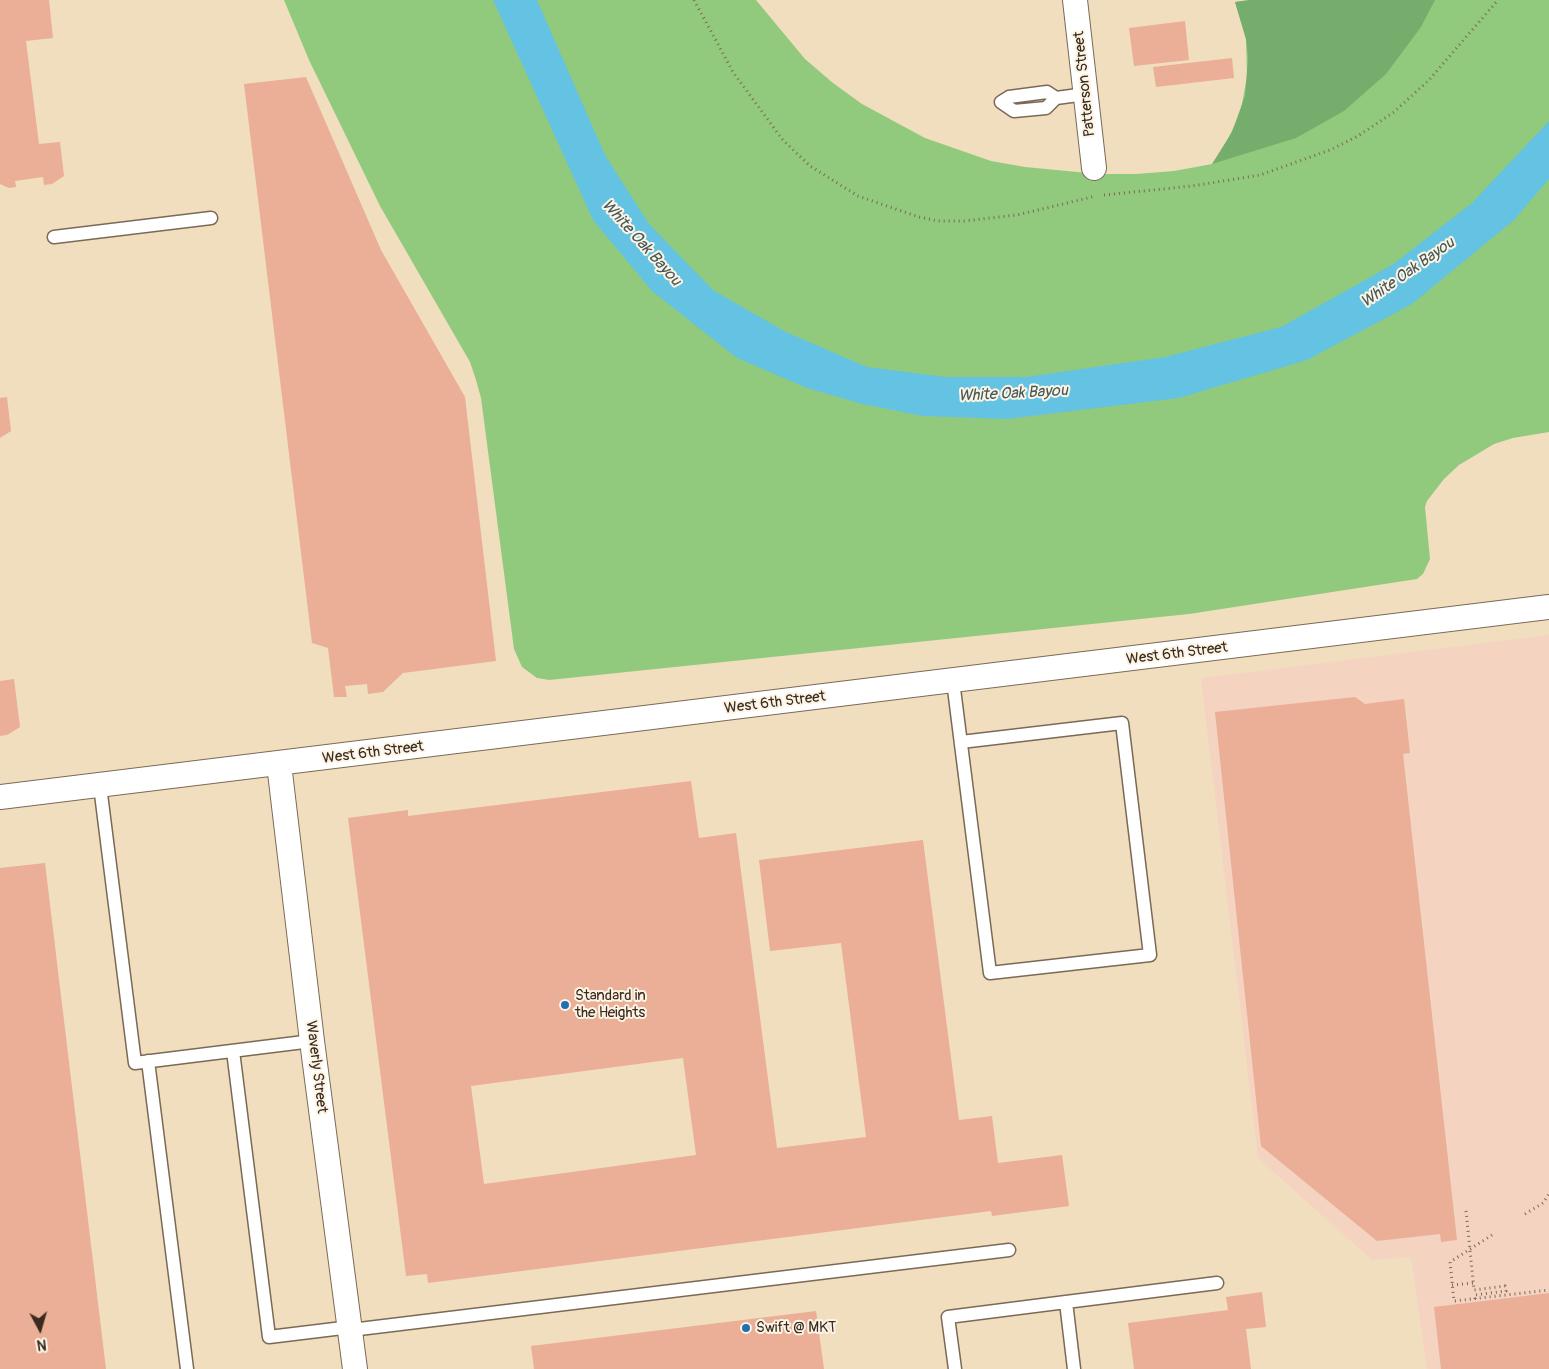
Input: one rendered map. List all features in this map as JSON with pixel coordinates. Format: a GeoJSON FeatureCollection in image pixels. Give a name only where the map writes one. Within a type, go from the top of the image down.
{"type":"FeatureCollection","features":[{"type":"Feature","properties":{"kind":"street","name":"Patterson Street"},"geometry":{"type":"LineString","coordinates":[[1076,0],[1094,168]]}},
{"type":"Feature","properties":{"kind":"street","name":"West 6th Street"},"geometry":{"type":"LineString","coordinates":[[0,797],[1549,607]]}},
{"type":"Feature","properties":{"kind":"street","name":"Waverly Street"},"geometry":{"type":"LineString","coordinates":[[279,764],[312,1041],[355,1369]]}},
{"type":"Feature","properties":{"kind":"lane"},"geometry":{"type":"LineString","coordinates":[[1056,98],[1086,94]]}},
{"type":"Feature","properties":{"kind":"lane"},"geometry":{"type":"LineString","coordinates":[[54,237],[211,218]]}},
{"type":"Feature","properties":{"kind":"lane"},"geometry":{"type":"LineString","coordinates":[[953,680],[960,742],[990,973],[1150,955],[1122,723],[960,742]]}},
{"type":"Feature","properties":{"kind":"lane"},"geometry":{"type":"LineString","coordinates":[[100,786],[135,1063],[312,1041]]}},
{"type":"Feature","properties":{"kind":"lane"},"geometry":{"type":"LineString","coordinates":[[233,1051],[269,1337],[1009,1250]]}},
{"type":"Feature","properties":{"kind":"lane"},"geometry":{"type":"LineString","coordinates":[[148,1062],[187,1369]]}},
{"type":"Feature","properties":{"kind":"lane"},"geometry":{"type":"LineString","coordinates":[[955,1369],[948,1317],[1217,1283]]}},
{"type":"Feature","properties":{"kind":"lane"},"geometry":{"type":"LineString","coordinates":[[1066,1302],[1074,1369]]}},
{"type":"Feature","properties":{"kind":"path"},"geometry":{"type":"LineString","coordinates":[[1525,1214],[1543,1203],[1549,1194]]}},
{"type":"Feature","properties":{"kind":"path"},"geometry":{"type":"LineString","coordinates":[[1466,1211],[1474,1290],[1506,1286],[1506,1291],[1475,1295],[1475,1299]]}},
{"type":"Feature","properties":{"kind":"path"},"geometry":{"type":"LineString","coordinates":[[1492,1235],[1450,1262],[1454,1301],[1549,1290]]}},
{"type":"Feature","properties":{"kind":"path"},"geometry":{"type":"LineString","coordinates":[[1452,1285],[1474,1283]]}},
{"type":"Feature","properties":{"kind":"shaded area"},"geometry":{"type":"Polygon","coordinates":[[[1549,635],[1549,1369],[1427,1369],[1411,1257],[1372,1260],[1258,1158],[1201,678],[1549,635]]]}},
{"type":"Feature","properties":{"kind":"green space"},"geometry":{"type":"Polygon","coordinates":[[[284,0],[756,0],[805,59],[833,83],[862,104],[925,138],[991,161],[1025,167],[1098,174],[1136,174],[1174,171],[1212,164],[1223,149],[1240,114],[1247,77],[1246,39],[1235,2],[1250,0],[1549,0],[1549,432],[1513,438],[1494,444],[1459,465],[1444,479],[1427,501],[1425,507],[1430,559],[1423,574],[1417,579],[1189,614],[549,680],[537,678],[522,667],[514,649],[481,398],[470,362],[380,206],[309,60],[284,0]]]}},
{"type":"Feature","properties":{"kind":"green space"},"geometry":{"type":"Polygon","coordinates":[[[1250,0],[1435,0],[1421,27],[1386,74],[1344,111],[1296,138],[1212,164],[1232,132],[1245,96],[1248,58],[1246,39],[1235,2],[1250,0]]]}},
{"type":"Feature","properties":{"kind":"water","name":"White Oak Bayou"},"geometry":{"type":"Polygon","coordinates":[[[493,0],[537,0],[605,155],[649,224],[713,290],[786,332],[867,367],[946,377],[1026,377],[1165,357],[1281,327],[1392,265],[1472,203],[1549,121],[1549,179],[1514,220],[1412,304],[1307,360],[1179,398],[1007,419],[923,416],[862,404],[807,388],[737,358],[652,291],[593,220],[493,0]]]}},
{"type":"Feature","properties":{"kind":"building"},"geometry":{"type":"Polygon","coordinates":[[[0,0],[49,0],[53,38],[26,41],[39,144],[60,142],[64,176],[52,184],[44,185],[43,177],[15,181],[16,187],[9,188],[0,184],[0,0]]]}},
{"type":"Feature","properties":{"kind":"building"},"geometry":{"type":"Polygon","coordinates":[[[1185,21],[1189,60],[1134,66],[1129,28],[1185,21]]]}},
{"type":"Feature","properties":{"kind":"building"},"geometry":{"type":"Polygon","coordinates":[[[1232,58],[1234,78],[1156,87],[1153,67],[1232,58]]]}},
{"type":"Feature","properties":{"kind":"building"},"geometry":{"type":"Polygon","coordinates":[[[306,77],[381,250],[465,397],[496,661],[403,673],[383,692],[368,694],[367,684],[345,686],[347,697],[334,697],[328,648],[312,643],[244,84],[306,77]]]}},
{"type":"Feature","properties":{"kind":"building"},"geometry":{"type":"Polygon","coordinates":[[[7,397],[11,431],[0,438],[0,398],[7,397]]]}},
{"type":"Feature","properties":{"kind":"building"},"geometry":{"type":"Polygon","coordinates":[[[14,679],[20,727],[7,735],[0,736],[0,681],[14,679]]]}},
{"type":"Feature","properties":{"kind":"building"},"geometry":{"type":"Polygon","coordinates":[[[1355,697],[1365,704],[1404,699],[1410,753],[1403,754],[1457,1240],[1441,1242],[1440,1234],[1377,1241],[1261,1146],[1215,712],[1355,697]]]}},
{"type":"Feature","properties":{"kind":"building","name":"Standard in the Heights"},"geometry":{"type":"Polygon","coordinates":[[[691,781],[699,838],[736,833],[777,1148],[866,1137],[841,943],[770,951],[759,860],[923,840],[959,1120],[992,1116],[998,1163],[1062,1155],[1069,1206],[992,1216],[991,1211],[428,1283],[427,1274],[406,1276],[348,818],[408,810],[408,816],[691,781]],[[683,1058],[471,1086],[484,1184],[696,1155],[683,1058]]]}},
{"type":"Feature","properties":{"kind":"building"},"geometry":{"type":"Polygon","coordinates":[[[45,863],[106,1369],[0,1369],[0,868],[45,863]]]}},
{"type":"Feature","properties":{"kind":"building"},"geometry":{"type":"Polygon","coordinates":[[[1262,1292],[1266,1327],[1246,1329],[1251,1369],[1134,1369],[1128,1323],[1228,1310],[1226,1297],[1262,1292]]]}},
{"type":"Feature","properties":{"kind":"building"},"geometry":{"type":"Polygon","coordinates":[[[1549,1293],[1549,1369],[1441,1369],[1434,1307],[1549,1293]]]}},
{"type":"Feature","properties":{"kind":"building","name":"Swift @ MKT"},"geometry":{"type":"Polygon","coordinates":[[[816,1311],[824,1369],[534,1369],[531,1346],[816,1311]]]}},
{"type":"Feature","properties":{"kind":"place","name":"Standard in the Heights"},"geometry":{"type":"Point","coordinates":[565,1005]}},
{"type":"Feature","properties":{"kind":"place","name":"Swift @ MKT"},"geometry":{"type":"Point","coordinates":[746,1328]}}]}
